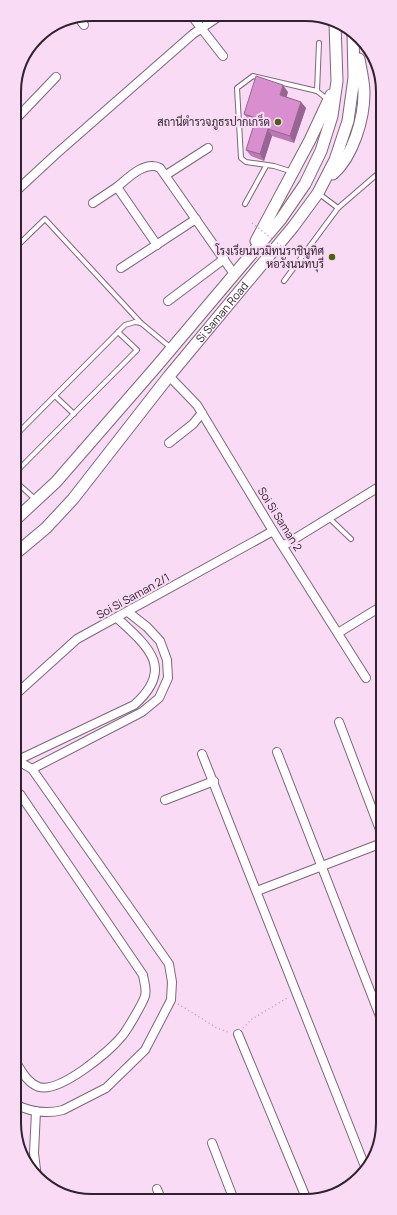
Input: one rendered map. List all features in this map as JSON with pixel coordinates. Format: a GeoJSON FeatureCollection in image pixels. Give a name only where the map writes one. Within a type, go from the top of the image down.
{"type":"FeatureCollection","features":[{"type":"Feature","properties":{"kind":"main road","name":"Si Saman Road"},"geometry":{"type":"LineString","coordinates":[[21,515],[56,482],[172,349],[293,202],[314,168],[328,133],[337,81],[335,28]]}},
{"type":"Feature","properties":{"kind":"main road","name":"Si Saman Road"},"geometry":{"type":"LineString","coordinates":[[21,548],[46,528],[72,499],[169,376],[293,227],[318,193],[324,181],[336,171],[344,161],[353,143],[363,104],[362,76],[355,42]]}},
{"type":"Feature","properties":{"kind":"main road"},"geometry":{"type":"LineString","coordinates":[[244,262],[293,172],[329,101],[337,81]]}},
{"type":"Feature","properties":{"kind":"street"},"geometry":{"type":"LineString","coordinates":[[196,21],[223,56]]}},
{"type":"Feature","properties":{"kind":"street"},"geometry":{"type":"LineString","coordinates":[[21,187],[55,155],[201,28],[212,21]]}},
{"type":"Feature","properties":{"kind":"street"},"geometry":{"type":"LineString","coordinates":[[81,22],[84,25]]}},
{"type":"Feature","properties":{"kind":"street"},"geometry":{"type":"LineString","coordinates":[[21,114],[56,77]]}},
{"type":"Feature","properties":{"kind":"street"},"geometry":{"type":"LineString","coordinates":[[166,176],[208,148]]}},
{"type":"Feature","properties":{"kind":"street"},"geometry":{"type":"LineString","coordinates":[[92,203],[117,188],[132,174],[148,166],[156,166],[160,168],[166,176],[234,274]]}},
{"type":"Feature","properties":{"kind":"street"},"geometry":{"type":"LineString","coordinates":[[117,188],[157,245]]}},
{"type":"Feature","properties":{"kind":"street"},"geometry":{"type":"LineString","coordinates":[[121,268],[196,219]]}},
{"type":"Feature","properties":{"kind":"street"},"geometry":{"type":"LineString","coordinates":[[168,301],[224,259]]}},
{"type":"Feature","properties":{"kind":"street","name":"Soi Si Saman 2"},"geometry":{"type":"LineString","coordinates":[[169,376],[197,405],[272,531],[366,678]]}},
{"type":"Feature","properties":{"kind":"street"},"geometry":{"type":"LineString","coordinates":[[169,443],[193,424],[202,413]]}},
{"type":"Feature","properties":{"kind":"street"},"geometry":{"type":"LineString","coordinates":[[283,546],[376,489]]}},
{"type":"Feature","properties":{"kind":"street","name":"Soi Si Saman 2/1"},"geometry":{"type":"LineString","coordinates":[[21,690],[77,639],[272,531]]}},
{"type":"Feature","properties":{"kind":"street"},"geometry":{"type":"LineString","coordinates":[[338,634],[376,610]]}},
{"type":"Feature","properties":{"kind":"street"},"geometry":{"type":"LineString","coordinates":[[32,769],[142,712],[159,698],[168,678],[167,660],[160,641],[147,627],[128,612]]}},
{"type":"Feature","properties":{"kind":"street"},"geometry":{"type":"LineString","coordinates":[[21,758],[134,706],[147,694],[155,678],[156,667],[153,659],[138,638],[117,618]]}},
{"type":"Feature","properties":{"kind":"street"},"geometry":{"type":"LineString","coordinates":[[123,710],[127,719]]}},
{"type":"Feature","properties":{"kind":"street"},"geometry":{"type":"LineString","coordinates":[[339,722],[376,819]]}},
{"type":"Feature","properties":{"kind":"street"},"geometry":{"type":"LineString","coordinates":[[277,752],[323,866],[376,1006]]}},
{"type":"Feature","properties":{"kind":"street"},"geometry":{"type":"LineString","coordinates":[[202,754],[214,781],[363,1162]]}},
{"type":"Feature","properties":{"kind":"street"},"geometry":{"type":"LineString","coordinates":[[21,763],[32,769],[168,964],[172,982],[171,1000],[145,1050],[106,1088],[63,1110],[49,1112],[36,1111],[21,1106]]}},
{"type":"Feature","properties":{"kind":"street"},"geometry":{"type":"LineString","coordinates":[[165,800],[214,781]]}},
{"type":"Feature","properties":{"kind":"street"},"geometry":{"type":"LineString","coordinates":[[21,795],[143,975],[145,996],[123,1035],[94,1062],[53,1087],[40,1087],[29,1081],[21,1070]]}},
{"type":"Feature","properties":{"kind":"street"},"geometry":{"type":"LineString","coordinates":[[257,891],[376,845]]}},
{"type":"Feature","properties":{"kind":"street"},"geometry":{"type":"LineString","coordinates":[[238,1034],[305,1194]]}},
{"type":"Feature","properties":{"kind":"street"},"geometry":{"type":"LineString","coordinates":[[35,1165],[34,1153],[36,1111]]}},
{"type":"Feature","properties":{"kind":"street"},"geometry":{"type":"LineString","coordinates":[[212,1143],[232,1194]]}},
{"type":"Feature","properties":{"kind":"street"},"geometry":{"type":"LineString","coordinates":[[30,1156],[34,1153]]}},
{"type":"Feature","properties":{"kind":"street"},"geometry":{"type":"LineString","coordinates":[[157,1189],[159,1194]]}},
{"type":"Feature","properties":{"kind":"lane"},"geometry":{"type":"LineString","coordinates":[[317,91],[319,43]]}},
{"type":"Feature","properties":{"kind":"lane"},"geometry":{"type":"LineString","coordinates":[[293,172],[274,166],[246,162],[241,158],[237,88],[253,76],[317,91],[329,101]]}},
{"type":"Feature","properties":{"kind":"lane"},"geometry":{"type":"LineString","coordinates":[[245,204],[266,166]]}},
{"type":"Feature","properties":{"kind":"lane"},"geometry":{"type":"LineString","coordinates":[[284,281],[338,208],[376,175]]}},
{"type":"Feature","properties":{"kind":"lane"},"geometry":{"type":"LineString","coordinates":[[318,193],[338,208]]}},
{"type":"Feature","properties":{"kind":"lane"},"geometry":{"type":"LineString","coordinates":[[21,242],[45,219],[141,324],[172,349]]}},
{"type":"Feature","properties":{"kind":"lane"},"geometry":{"type":"LineString","coordinates":[[21,430],[118,332],[129,323],[141,324]]}},
{"type":"Feature","properties":{"kind":"lane"},"geometry":{"type":"LineString","coordinates":[[21,467],[137,350],[118,332]]}},
{"type":"Feature","properties":{"kind":"lane"},"geometry":{"type":"LineString","coordinates":[[55,396],[74,414]]}},
{"type":"Feature","properties":{"kind":"lane"},"geometry":{"type":"LineString","coordinates":[[21,487],[37,501]]}},
{"type":"Feature","properties":{"kind":"lane"},"geometry":{"type":"LineString","coordinates":[[328,518],[351,539]]}},
{"type":"Feature","properties":{"kind":"path"},"geometry":{"type":"LineString","coordinates":[[252,223],[285,249]]}},
{"type":"Feature","properties":{"kind":"path"},"geometry":{"type":"LineString","coordinates":[[171,1000],[226,1033],[238,1034],[252,1018],[296,993]]}},
{"type":"Feature","properties":{"kind":"building","name":"สถานีตำรวจภูธรปากเกร็ด"},"geometry":{"type":"Polygon","coordinates":[[[256,76],[283,85],[280,95],[301,102],[290,136],[268,129],[260,154],[246,150],[256,118],[244,114],[256,76]]]}},
{"type":"Feature","properties":{"kind":"place","name":"สถานีตำรวจภูธรปากเกร็ด"},"geometry":{"type":"Point","coordinates":[278,122]}},
{"type":"Feature","properties":{"kind":"place","name":"โรงเรียนนวมิทนราชินูทิศ หอวังนนทบุรี"},"geometry":{"type":"Point","coordinates":[332,257]}}]}
